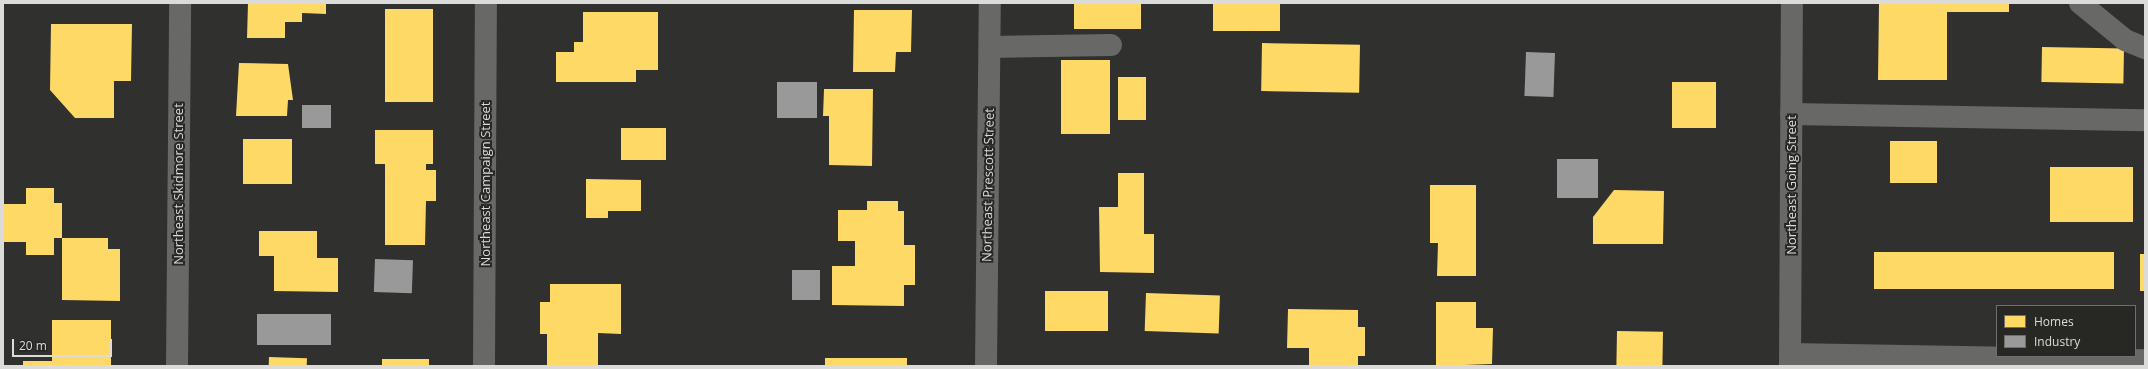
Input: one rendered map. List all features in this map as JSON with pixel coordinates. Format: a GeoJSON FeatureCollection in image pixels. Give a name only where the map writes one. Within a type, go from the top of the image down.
{"type":"FeatureCollection","features":[{"type":"Feature","properties":{"kind":"street","name":"Northeast Skidmore Street"},"geometry":{"type":"LineString","coordinates":[[177,366],[180,3]]}},
{"type":"Feature","properties":{"kind":"street","name":"Northeast Campaign Street"},"geometry":{"type":"LineString","coordinates":[[484,366],[486,3]]}},
{"type":"Feature","properties":{"kind":"street","name":"Northeast Prescott Street"},"geometry":{"type":"LineString","coordinates":[[986,366],[990,3]]}},
{"type":"Feature","properties":{"kind":"street","name":"Northeast Going Street"},"geometry":{"type":"LineString","coordinates":[[1790,360],[1792,3]]}},
{"type":"Feature","properties":{"kind":"street"},"geometry":{"type":"LineString","coordinates":[[2080,3],[2125,40],[2145,48]]}},
{"type":"Feature","properties":{"kind":"street"},"geometry":{"type":"LineString","coordinates":[[990,47],[1111,45]]}},
{"type":"Feature","properties":{"kind":"street"},"geometry":{"type":"LineString","coordinates":[[1791,114],[2145,120]]}},
{"type":"Feature","properties":{"kind":"street"},"geometry":{"type":"LineString","coordinates":[[1790,360],[2145,360]]}},
{"type":"Feature","properties":{"kind":"building: Homes"},"geometry":{"type":"Polygon","coordinates":[[[248,3],[326,3],[326,14],[302,13],[302,22],[285,22],[285,38],[247,38],[248,3]]]}},
{"type":"Feature","properties":{"kind":"building: Homes"},"geometry":{"type":"Polygon","coordinates":[[[1074,3],[1141,3],[1141,29],[1074,29],[1074,3]]]}},
{"type":"Feature","properties":{"kind":"building: Homes"},"geometry":{"type":"Polygon","coordinates":[[[1213,3],[1280,3],[1280,31],[1213,31],[1213,3]]]}},
{"type":"Feature","properties":{"kind":"building: Homes"},"geometry":{"type":"Polygon","coordinates":[[[1879,3],[2009,3],[2009,12],[1947,12],[1947,80],[1878,80],[1879,3]]]}},
{"type":"Feature","properties":{"kind":"building: Homes"},"geometry":{"type":"Polygon","coordinates":[[[385,9],[433,9],[433,102],[385,102],[385,9]]]}},
{"type":"Feature","properties":{"kind":"building: Homes"},"geometry":{"type":"Polygon","coordinates":[[[854,10],[912,10],[911,52],[896,52],[895,72],[853,72],[854,10]]]}},
{"type":"Feature","properties":{"kind":"building: Homes"},"geometry":{"type":"Polygon","coordinates":[[[583,12],[658,12],[658,70],[636,70],[636,82],[556,82],[556,52],[574,52],[574,42],[583,42],[583,12]]]}},
{"type":"Feature","properties":{"kind":"building: Homes"},"geometry":{"type":"Polygon","coordinates":[[[51,24],[132,24],[131,81],[114,81],[114,118],[75,118],[50,90],[51,24]]]}},
{"type":"Feature","properties":{"kind":"building: Homes"},"geometry":{"type":"Polygon","coordinates":[[[1262,43],[1360,45],[1359,93],[1261,91],[1262,43]]]}},
{"type":"Feature","properties":{"kind":"building: Homes"},"geometry":{"type":"Polygon","coordinates":[[[2042,47],[2124,48],[2123,83],[2041,82],[2042,47]]]}},
{"type":"Feature","properties":{"kind":"building: Homes"},"geometry":{"type":"Polygon","coordinates":[[[1061,60],[1110,60],[1110,134],[1061,134],[1061,60]]]}},
{"type":"Feature","properties":{"kind":"building: Homes"},"geometry":{"type":"Polygon","coordinates":[[[239,63],[288,64],[293,100],[288,100],[287,116],[236,116],[239,63]]]}},
{"type":"Feature","properties":{"kind":"building: Homes"},"geometry":{"type":"Polygon","coordinates":[[[1118,77],[1146,77],[1146,120],[1118,120],[1118,77]]]}},
{"type":"Feature","properties":{"kind":"building: Homes"},"geometry":{"type":"Polygon","coordinates":[[[1672,82],[1716,82],[1716,128],[1672,128],[1672,82]]]}},
{"type":"Feature","properties":{"kind":"building: Homes"},"geometry":{"type":"Polygon","coordinates":[[[824,89],[873,89],[872,166],[829,165],[829,116],[823,116],[824,89]]]}},
{"type":"Feature","properties":{"kind":"building: Homes"},"geometry":{"type":"Polygon","coordinates":[[[621,128],[666,128],[666,160],[621,160],[621,128]]]}},
{"type":"Feature","properties":{"kind":"building: Homes"},"geometry":{"type":"Polygon","coordinates":[[[375,130],[433,130],[433,164],[426,164],[426,170],[436,170],[436,201],[426,201],[425,245],[385,245],[385,164],[375,164],[375,130]]]}},
{"type":"Feature","properties":{"kind":"building: Homes"},"geometry":{"type":"Polygon","coordinates":[[[243,139],[292,139],[292,184],[243,184],[243,139]]]}},
{"type":"Feature","properties":{"kind":"building: Homes"},"geometry":{"type":"Polygon","coordinates":[[[1890,141],[1937,141],[1937,183],[1890,183],[1890,141]]]}},
{"type":"Feature","properties":{"kind":"building: Homes"},"geometry":{"type":"Polygon","coordinates":[[[2050,167],[2133,167],[2133,222],[2050,222],[2050,167]]]}},
{"type":"Feature","properties":{"kind":"building: Homes"},"geometry":{"type":"Polygon","coordinates":[[[1118,173],[1144,173],[1144,234],[1154,234],[1154,273],[1100,272],[1099,207],[1118,207],[1118,173]]]}},
{"type":"Feature","properties":{"kind":"building: Homes"},"geometry":{"type":"Polygon","coordinates":[[[586,179],[641,180],[641,211],[608,211],[608,218],[586,218],[586,179]]]}},
{"type":"Feature","properties":{"kind":"building: Homes"},"geometry":{"type":"Polygon","coordinates":[[[1430,185],[1476,185],[1476,276],[1437,276],[1438,243],[1430,243],[1430,185]]]}},
{"type":"Feature","properties":{"kind":"building: Homes"},"geometry":{"type":"Polygon","coordinates":[[[26,188],[54,188],[54,203],[62,203],[62,238],[54,238],[54,255],[26,255],[26,242],[3,242],[3,204],[26,204],[26,188]]]}},
{"type":"Feature","properties":{"kind":"building: Homes"},"geometry":{"type":"Polygon","coordinates":[[[1614,190],[1664,191],[1663,244],[1593,244],[1593,217],[1614,190]]]}},
{"type":"Feature","properties":{"kind":"building: Homes"},"geometry":{"type":"Polygon","coordinates":[[[867,201],[898,201],[898,211],[904,211],[904,245],[915,245],[915,285],[904,285],[904,306],[832,305],[832,266],[855,266],[855,241],[838,241],[838,210],[867,210],[867,201]]]}},
{"type":"Feature","properties":{"kind":"building: Homes"},"geometry":{"type":"Polygon","coordinates":[[[259,231],[317,231],[317,258],[338,258],[338,292],[274,291],[274,256],[259,256],[259,231]]]}},
{"type":"Feature","properties":{"kind":"building: Homes"},"geometry":{"type":"Polygon","coordinates":[[[62,238],[108,238],[108,249],[120,249],[120,301],[62,300],[62,238]]]}},
{"type":"Feature","properties":{"kind":"building: Homes"},"geometry":{"type":"Polygon","coordinates":[[[1874,252],[2114,252],[2114,289],[1874,289],[1874,252]]]}},
{"type":"Feature","properties":{"kind":"building: Homes"},"geometry":{"type":"Polygon","coordinates":[[[2140,254],[2145,254],[2145,291],[2140,291],[2140,254]]]}},
{"type":"Feature","properties":{"kind":"building: Homes"},"geometry":{"type":"Polygon","coordinates":[[[550,284],[621,284],[621,334],[598,333],[598,366],[547,366],[547,334],[540,334],[540,302],[550,302],[550,284]]]}},
{"type":"Feature","properties":{"kind":"building: Homes"},"geometry":{"type":"Polygon","coordinates":[[[1045,291],[1108,291],[1108,331],[1045,331],[1045,291]]]}},
{"type":"Feature","properties":{"kind":"building: Homes"},"geometry":{"type":"Polygon","coordinates":[[[1146,293],[1220,296],[1219,334],[1145,331],[1146,293]]]}},
{"type":"Feature","properties":{"kind":"building: Homes"},"geometry":{"type":"Polygon","coordinates":[[[1436,302],[1476,302],[1476,328],[1493,328],[1492,364],[1436,366],[1436,302]]]}},
{"type":"Feature","properties":{"kind":"building: Homes"},"geometry":{"type":"Polygon","coordinates":[[[1288,309],[1358,310],[1358,327],[1365,327],[1365,356],[1358,356],[1358,366],[1309,366],[1309,348],[1287,348],[1288,309]]]}},
{"type":"Feature","properties":{"kind":"building: Homes"},"geometry":{"type":"Polygon","coordinates":[[[52,320],[111,320],[111,366],[23,366],[23,361],[52,361],[52,320]]]}},
{"type":"Feature","properties":{"kind":"building: Homes"},"geometry":{"type":"Polygon","coordinates":[[[1617,331],[1663,332],[1662,366],[1616,366],[1617,331]]]}},
{"type":"Feature","properties":{"kind":"building: Homes"},"geometry":{"type":"Polygon","coordinates":[[[269,357],[307,358],[307,366],[269,366],[269,357]]]}},
{"type":"Feature","properties":{"kind":"building: Homes"},"geometry":{"type":"Polygon","coordinates":[[[825,358],[907,358],[907,366],[825,366],[825,358]]]}},
{"type":"Feature","properties":{"kind":"building: Homes"},"geometry":{"type":"Polygon","coordinates":[[[382,359],[429,359],[429,366],[382,366],[382,359]]]}},
{"type":"Feature","properties":{"kind":"building: Industry"},"geometry":{"type":"Polygon","coordinates":[[[1526,52],[1555,53],[1553,97],[1524,96],[1526,52]]]}},
{"type":"Feature","properties":{"kind":"building: Industry"},"geometry":{"type":"Polygon","coordinates":[[[777,82],[817,82],[817,118],[777,118],[777,82]]]}},
{"type":"Feature","properties":{"kind":"building: Industry"},"geometry":{"type":"Polygon","coordinates":[[[302,105],[331,105],[331,128],[302,128],[302,105]]]}},
{"type":"Feature","properties":{"kind":"building: Industry"},"geometry":{"type":"Polygon","coordinates":[[[1557,159],[1598,159],[1598,198],[1557,198],[1557,159]]]}},
{"type":"Feature","properties":{"kind":"building: Industry"},"geometry":{"type":"Polygon","coordinates":[[[375,259],[413,260],[412,293],[374,292],[375,259]]]}},
{"type":"Feature","properties":{"kind":"building: Industry"},"geometry":{"type":"Polygon","coordinates":[[[792,270],[820,270],[820,300],[792,300],[792,270]]]}},
{"type":"Feature","properties":{"kind":"building: Industry"},"geometry":{"type":"Polygon","coordinates":[[[257,314],[331,314],[331,345],[257,345],[257,314]]]}}]}
